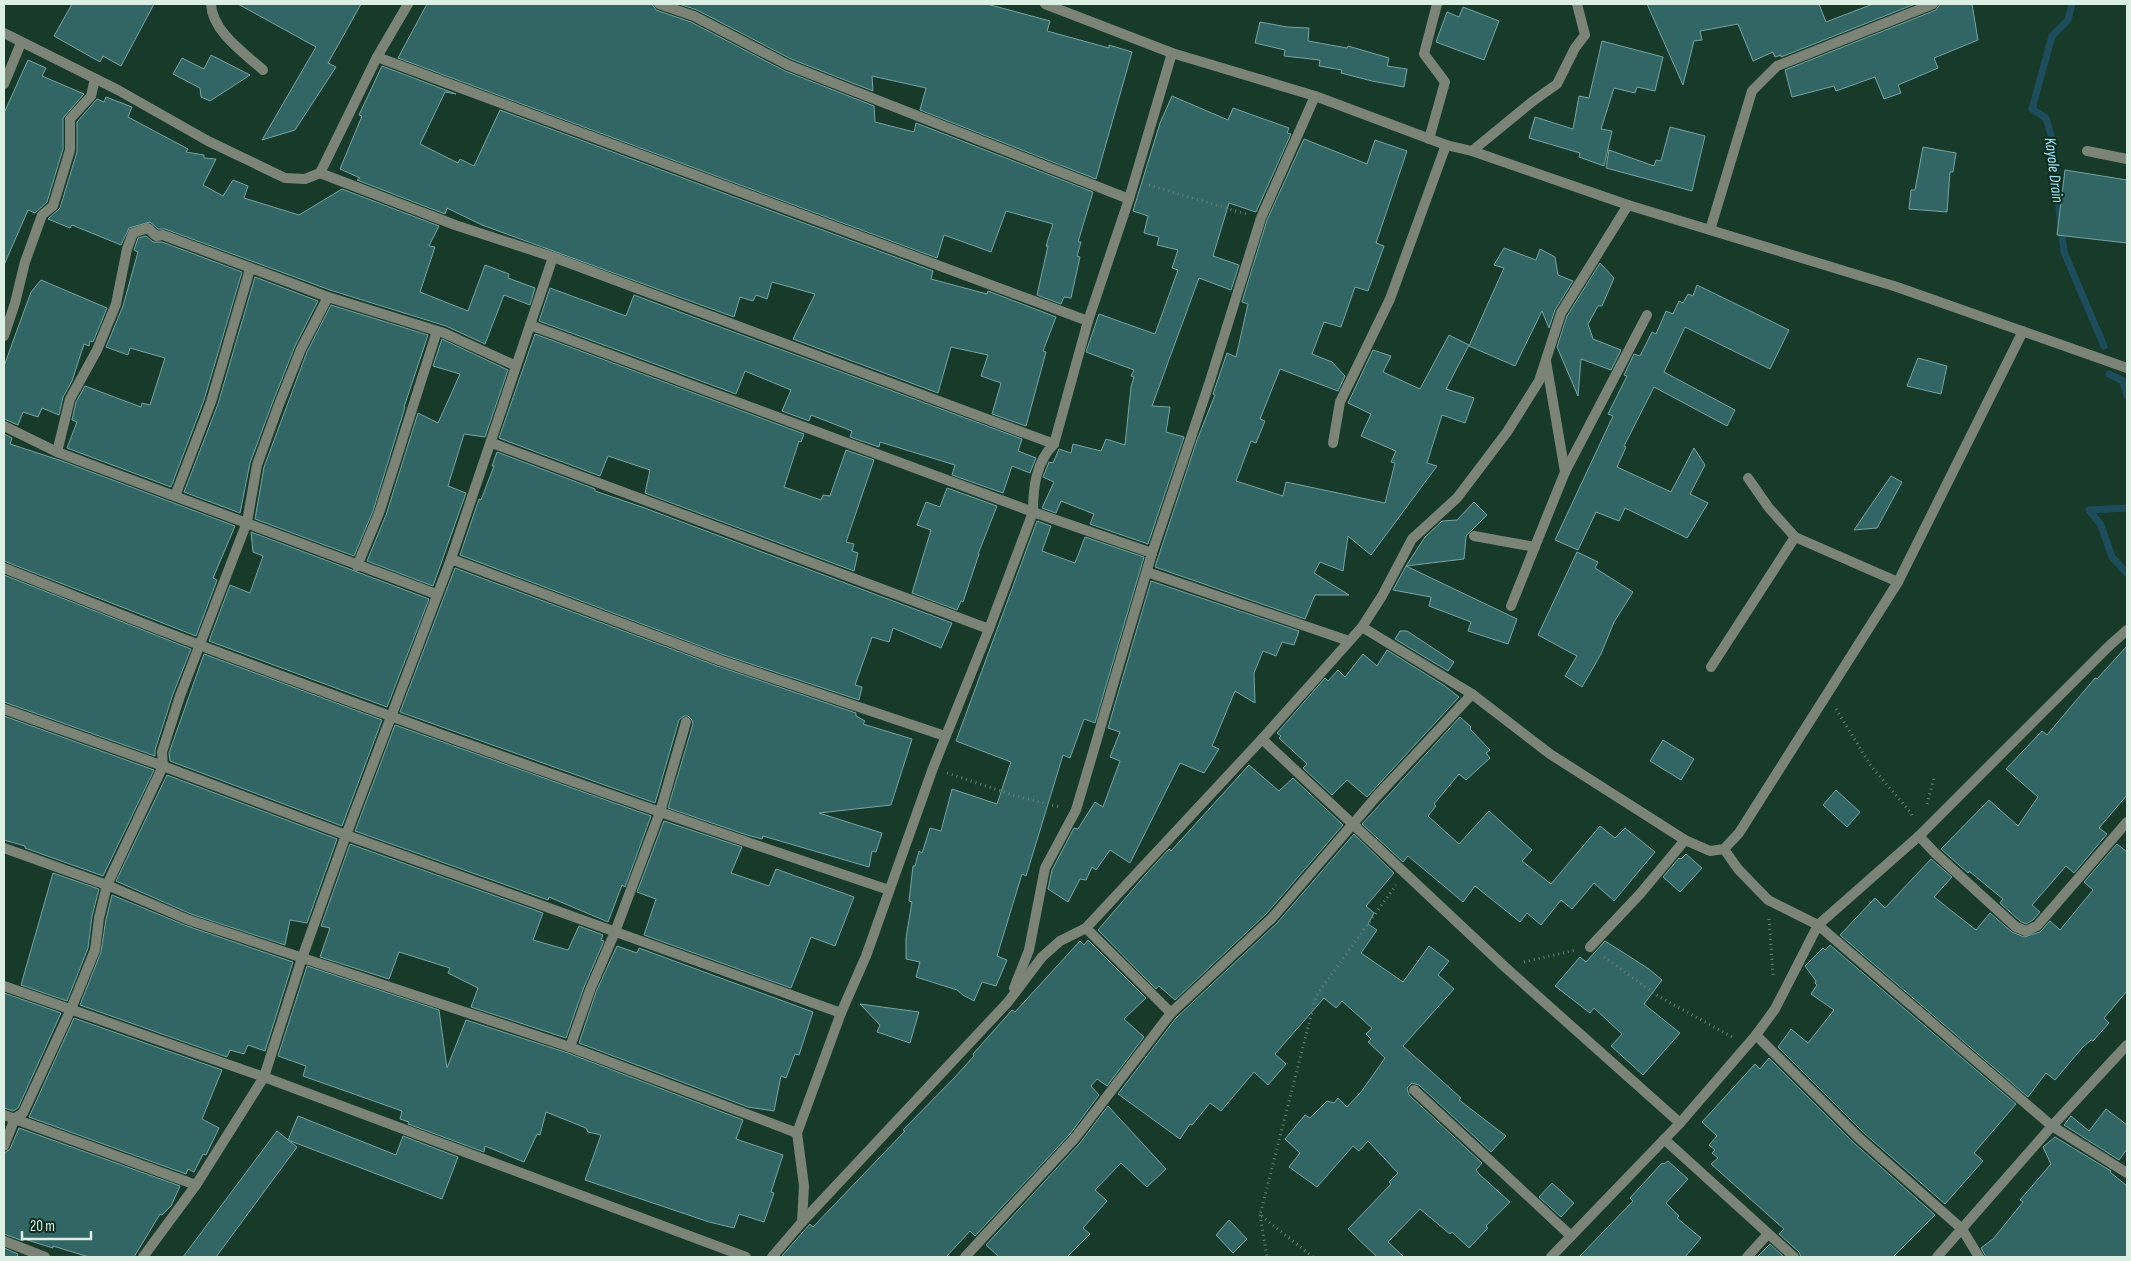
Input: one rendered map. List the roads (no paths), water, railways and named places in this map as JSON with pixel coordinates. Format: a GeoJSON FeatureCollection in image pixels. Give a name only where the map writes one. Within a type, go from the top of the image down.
{"type":"FeatureCollection","features":[{"type":"Feature","properties":{"kind":"street"},"geometry":{"type":"LineString","coordinates":[[211,4],[219,26],[234,44],[263,70]]}},
{"type":"Feature","properties":{"kind":"street"},"geometry":{"type":"LineString","coordinates":[[320,173],[377,58],[408,4]]}},
{"type":"Feature","properties":{"kind":"street"},"geometry":{"type":"LineString","coordinates":[[659,4],[694,16],[788,65],[1129,199]]}},
{"type":"Feature","properties":{"kind":"street"},"geometry":{"type":"LineString","coordinates":[[1045,4],[1172,53],[1315,96],[1446,145],[1472,151],[1628,205],[1897,287],[2127,368]]}},
{"type":"Feature","properties":{"kind":"street"},"geometry":{"type":"LineString","coordinates":[[1429,139],[1445,82],[1424,54],[1437,4]]}},
{"type":"Feature","properties":{"kind":"street"},"geometry":{"type":"LineString","coordinates":[[1472,151],[1533,101],[1557,84],[1575,48],[1585,35],[1577,4]]}},
{"type":"Feature","properties":{"kind":"street"},"geometry":{"type":"LineString","coordinates":[[1710,230],[1752,91],[1777,66],[1933,4]]}},
{"type":"Feature","properties":{"kind":"street"},"geometry":{"type":"LineString","coordinates":[[4,34],[118,90],[208,141],[285,178],[305,178],[320,173],[455,225],[553,257],[1054,444]]}},
{"type":"Feature","properties":{"kind":"street"},"geometry":{"type":"LineString","coordinates":[[4,84],[21,43]]}},
{"type":"Feature","properties":{"kind":"street"},"geometry":{"type":"LineString","coordinates":[[802,1222],[804,1186],[797,1133],[841,1013],[866,956],[945,736],[989,629],[1033,512],[1033,493],[1037,472],[1046,451],[1054,444],[1088,321],[1129,199],[1172,53]]}},
{"type":"Feature","properties":{"kind":"street"},"geometry":{"type":"LineString","coordinates":[[377,58],[1088,321]]}},
{"type":"Feature","properties":{"kind":"street"},"geometry":{"type":"LineString","coordinates":[[4,336],[16,303],[25,262],[42,215],[53,206],[70,150],[70,119],[91,96],[95,79]]}},
{"type":"Feature","properties":{"kind":"street"},"geometry":{"type":"LineString","coordinates":[[1008,1002],[1029,950],[1045,868],[1076,810],[1152,553],[1210,384],[1261,218],[1315,96]]}},
{"type":"Feature","properties":{"kind":"street"},"geometry":{"type":"LineString","coordinates":[[1334,443],[1340,402],[1390,299],[1446,145]]}},
{"type":"Feature","properties":{"kind":"street"},"geometry":{"type":"LineString","coordinates":[[2087,151],[2127,159]]}},
{"type":"Feature","properties":{"kind":"street"},"geometry":{"type":"LineString","coordinates":[[772,1257],[802,1222],[1008,1002],[1042,957],[1060,941],[1086,928],[1262,739],[1362,627],[1382,596],[1412,539],[1458,498],[1507,432],[1539,381],[1561,313],[1628,205]]}},
{"type":"Feature","properties":{"kind":"street"},"geometry":{"type":"LineString","coordinates":[[57,452],[70,399],[97,350],[116,304],[127,249],[133,233],[148,228],[156,236],[163,235],[328,297],[437,331],[516,366]]}},
{"type":"Feature","properties":{"kind":"street"},"geometry":{"type":"LineString","coordinates":[[143,1257],[196,1185],[264,1077],[302,958],[346,835],[436,594],[451,559],[492,443],[553,257]]}},
{"type":"Feature","properties":{"kind":"street"},"geometry":{"type":"LineString","coordinates":[[175,496],[211,402],[250,269]]}},
{"type":"Feature","properties":{"kind":"street"},"geometry":{"type":"LineString","coordinates":[[4,1146],[15,1118],[23,1113],[71,1009],[95,950],[99,918],[107,885],[163,766],[162,752],[180,696],[246,522],[257,465],[301,349],[328,297]]}},
{"type":"Feature","properties":{"kind":"street"},"geometry":{"type":"LineString","coordinates":[[1511,606],[1565,472],[1647,315]]}},
{"type":"Feature","properties":{"kind":"street"},"geometry":{"type":"LineString","coordinates":[[530,325],[1033,512],[1152,553]]}},
{"type":"Feature","properties":{"kind":"street"},"geometry":{"type":"LineString","coordinates":[[356,566],[379,513],[437,331]]}},
{"type":"Feature","properties":{"kind":"street"},"geometry":{"type":"LineString","coordinates":[[1362,627],[1472,694],[1550,754],[1686,840],[1710,851],[1724,849],[1739,833],[1898,582],[2023,331]]}},
{"type":"Feature","properties":{"kind":"street"},"geometry":{"type":"LineString","coordinates":[[1546,361],[1565,472]]}},
{"type":"Feature","properties":{"kind":"street"},"geometry":{"type":"LineString","coordinates":[[4,426],[57,452],[246,522],[356,566],[436,594]]}},
{"type":"Feature","properties":{"kind":"street"},"geometry":{"type":"LineString","coordinates":[[492,443],[989,629]]}},
{"type":"Feature","properties":{"kind":"street"},"geometry":{"type":"LineString","coordinates":[[1748,478],[1769,508],[1795,537],[1898,582]]}},
{"type":"Feature","properties":{"kind":"street"},"geometry":{"type":"LineString","coordinates":[[1474,536],[1535,547]]}},
{"type":"Feature","properties":{"kind":"street"},"geometry":{"type":"LineString","coordinates":[[1711,666],[1795,537]]}},
{"type":"Feature","properties":{"kind":"street"},"geometry":{"type":"LineString","coordinates":[[451,559],[722,661],[945,736]]}},
{"type":"Feature","properties":{"kind":"street"},"geometry":{"type":"LineString","coordinates":[[4,568],[199,646],[391,716],[660,812],[889,890]]}},
{"type":"Feature","properties":{"kind":"street"},"geometry":{"type":"LineString","coordinates":[[1147,572],[1349,641]]}},
{"type":"Feature","properties":{"kind":"street"},"geometry":{"type":"LineString","coordinates":[[1552,1257],[1680,1122],[1748,1046],[1775,1009],[1818,925],[1919,836],[2127,630]]}},
{"type":"Feature","properties":{"kind":"street"},"geometry":{"type":"LineString","coordinates":[[965,1257],[1075,1138],[1171,1013],[1272,918],[1354,823],[1472,694]]}},
{"type":"Feature","properties":{"kind":"street"},"geometry":{"type":"LineString","coordinates":[[4,709],[346,835],[841,1013]]}},
{"type":"Feature","properties":{"kind":"street"},"geometry":{"type":"LineString","coordinates":[[570,1047],[590,990],[660,812],[686,722]]}},
{"type":"Feature","properties":{"kind":"street"},"geometry":{"type":"LineString","coordinates":[[1262,739],[1354,823],[1504,967],[1680,1122]]}},
{"type":"Feature","properties":{"kind":"street"},"geometry":{"type":"LineString","coordinates":[[1919,836],[2016,927],[2026,932],[2037,926],[2127,822]]}},
{"type":"Feature","properties":{"kind":"street"},"geometry":{"type":"LineString","coordinates":[[1590,946],[1640,894],[1686,840]]}},
{"type":"Feature","properties":{"kind":"street"},"geometry":{"type":"LineString","coordinates":[[4,848],[107,885],[189,920],[570,1047],[797,1133]]}},
{"type":"Feature","properties":{"kind":"street"},"geometry":{"type":"LineString","coordinates":[[1724,849],[1738,869],[1768,900],[1818,925],[2052,1126],[2127,1174]]}},
{"type":"Feature","properties":{"kind":"street"},"geometry":{"type":"LineString","coordinates":[[1086,928],[1171,1013]]}},
{"type":"Feature","properties":{"kind":"street"},"geometry":{"type":"LineString","coordinates":[[4,986],[264,1077],[746,1257]]}},
{"type":"Feature","properties":{"kind":"street"},"geometry":{"type":"LineString","coordinates":[[1756,1035],[1854,1133],[1962,1229],[1979,1257]]}},
{"type":"Feature","properties":{"kind":"street"},"geometry":{"type":"LineString","coordinates":[[1937,1257],[2127,1044]]}},
{"type":"Feature","properties":{"kind":"street"},"geometry":{"type":"LineString","coordinates":[[1414,1090],[1572,1236]]}},
{"type":"Feature","properties":{"kind":"street"},"geometry":{"type":"LineString","coordinates":[[4,1115],[196,1185]]}},
{"type":"Feature","properties":{"kind":"street"},"geometry":{"type":"LineString","coordinates":[[1664,1139],[1794,1257]]}},
{"type":"Feature","properties":{"kind":"street"},"geometry":{"type":"LineString","coordinates":[[1747,1257],[1768,1234]]}},
{"type":"Feature","properties":{"kind":"street"},"geometry":{"type":"LineString","coordinates":[[4,1241],[45,1257]]}},
{"type":"Feature","properties":{"kind":"waterway","name":"Kayole Drain"},"geometry":{"type":"LineString","coordinates":[[2072,4],[2068,20],[2052,36],[2032,109],[2046,118],[2051,135],[2064,252],[2104,346]]}},
{"type":"Feature","properties":{"kind":"waterway","name":"Kayole Drain"},"geometry":{"type":"LineString","coordinates":[[2109,374],[2123,381],[2127,396]]}},
{"type":"Feature","properties":{"kind":"waterway","name":"Kayole Drain"},"geometry":{"type":"LineString","coordinates":[[2127,508],[2089,510],[2101,525],[2112,557],[2127,573]]}}]}
